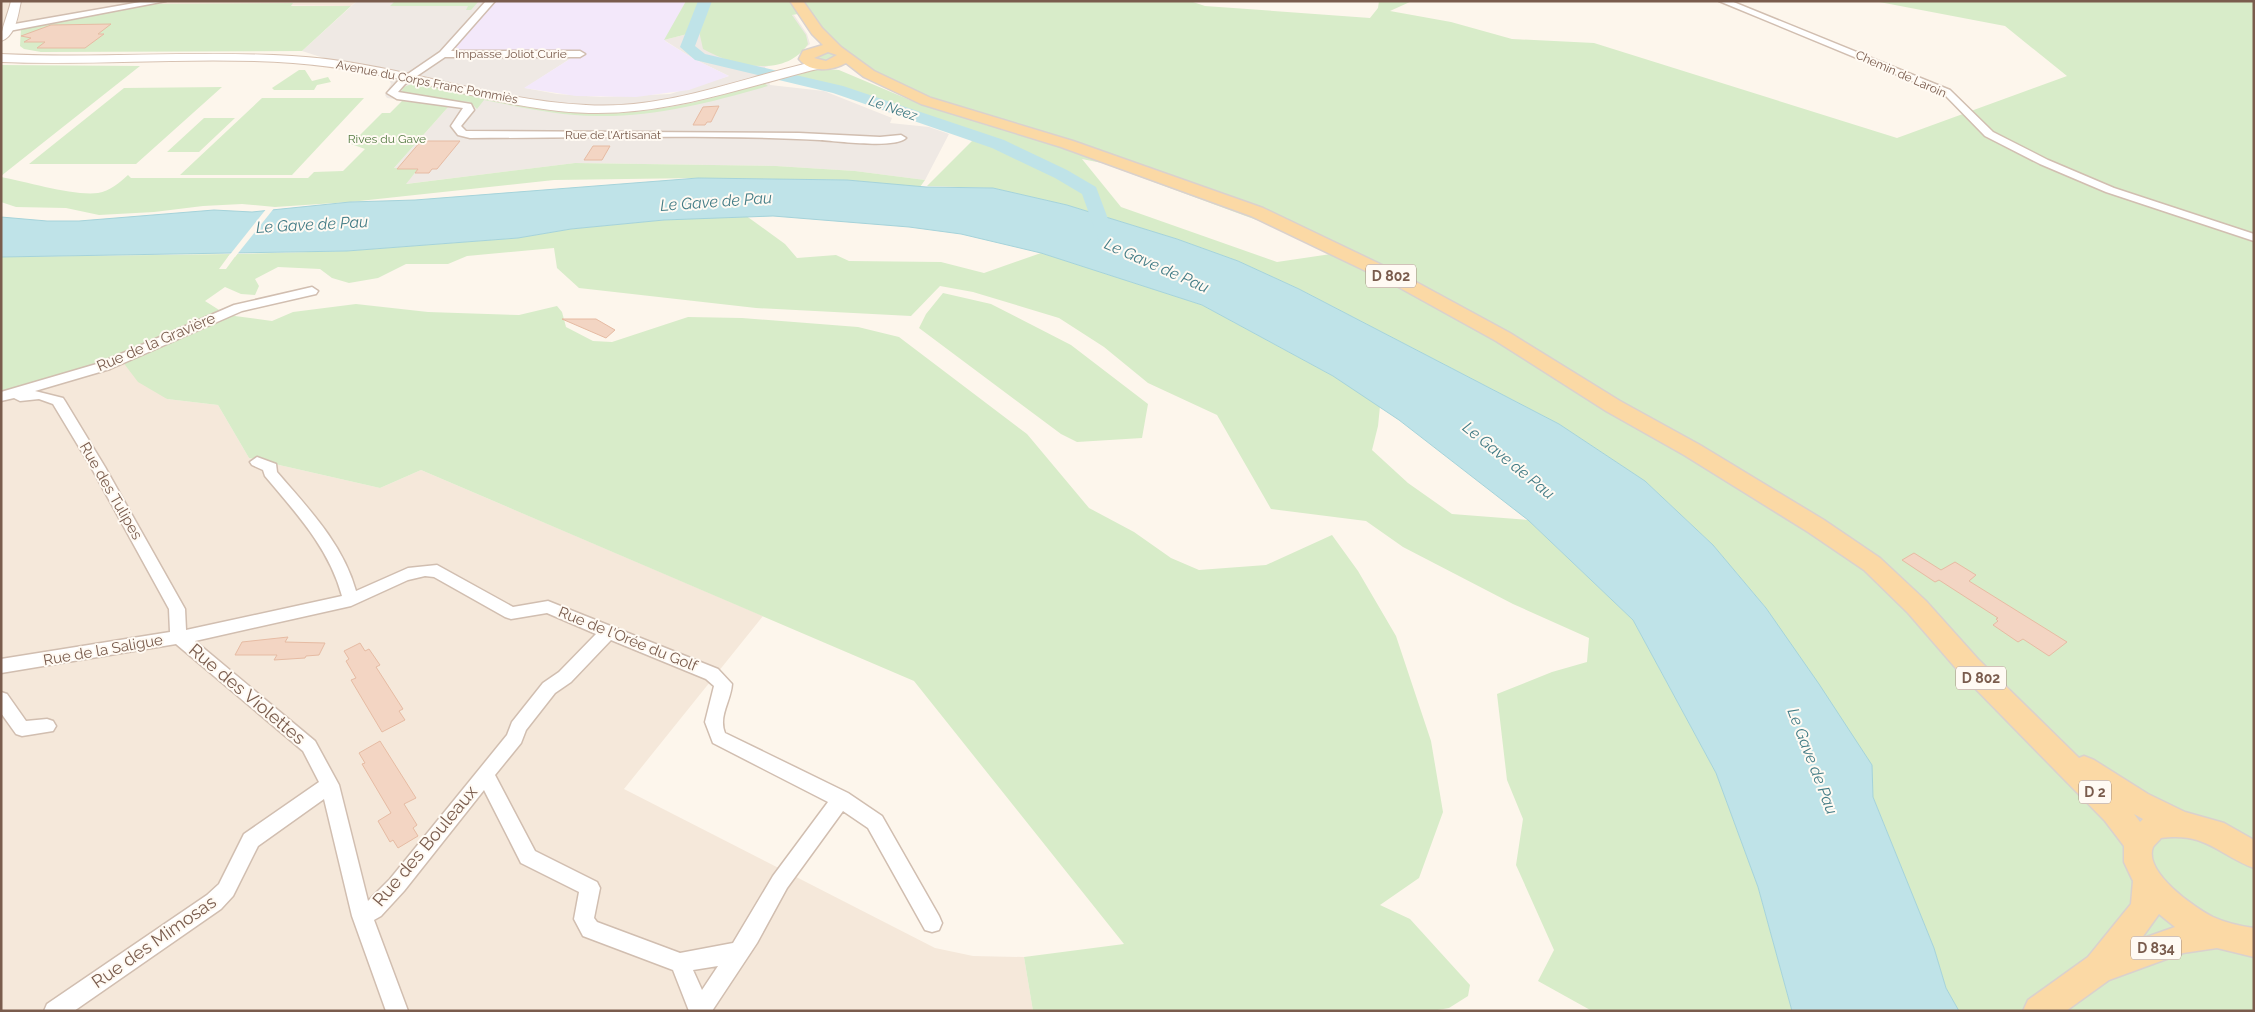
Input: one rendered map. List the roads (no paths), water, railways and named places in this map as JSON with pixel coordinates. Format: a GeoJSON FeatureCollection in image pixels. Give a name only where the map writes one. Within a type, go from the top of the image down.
{"type":"FeatureCollection","features":[{"type":"Feature","properties":{"kind":"main road","name":"D 802"},"geometry":{"type":"LineString","coordinates":[[796,1],[817,31],[840,52],[869,74]]}},
{"type":"Feature","properties":{"kind":"main road"},"geometry":{"type":"LineString","coordinates":[[816,59],[817,31]]}},
{"type":"Feature","properties":{"kind":"main road","name":"Avenue du Corps Franc Pommiès"},"geometry":{"type":"LineString","coordinates":[[1,51],[27,54],[318,57],[363,62],[544,106],[594,110],[670,104],[816,59]]}},
{"type":"Feature","properties":{"kind":"main road"},"geometry":{"type":"LineString","coordinates":[[816,59],[837,62],[840,52]]}},
{"type":"Feature","properties":{"kind":"main road"},"geometry":{"type":"LineString","coordinates":[[816,59],[840,52]]}},
{"type":"Feature","properties":{"kind":"main road","name":"Avenue du Corps Franc Pommiès"},"geometry":{"type":"LineString","coordinates":[[1,58],[290,60],[346,65],[411,75]]}},
{"type":"Feature","properties":{"kind":"main road","name":"D 802"},"geometry":{"type":"LineString","coordinates":[[816,59],[869,74],[942,107],[1067,144],[1257,212],[1399,280],[1503,337],[1816,526],[1872,564],[1917,607],[1969,666],[2049,745],[2138,803],[2180,824]]}},
{"type":"Feature","properties":{"kind":"main road","name":"D 2"},"geometry":{"type":"LineString","coordinates":[[2049,745],[2115,812],[2139,843]]}},
{"type":"Feature","properties":{"kind":"main road"},"geometry":{"type":"LineString","coordinates":[[2254,855],[2214,832],[2180,824],[2153,827],[2139,843],[2139,860],[2148,881],[2176,911],[2215,934],[2254,943]]}},
{"type":"Feature","properties":{"kind":"main road","name":"D 834"},"geometry":{"type":"LineString","coordinates":[[2099,968],[2146,910],[2148,881]]}},
{"type":"Feature","properties":{"kind":"main road","name":"D 834"},"geometry":{"type":"LineString","coordinates":[[2039,1011],[2099,968],[2183,939],[2215,934]]}},
{"type":"Feature","properties":{"kind":"street"},"geometry":{"type":"LineString","coordinates":[[5,32],[16,1]]}},
{"type":"Feature","properties":{"kind":"street"},"geometry":{"type":"LineString","coordinates":[[5,32],[118,1]]}},
{"type":"Feature","properties":{"kind":"street"},"geometry":{"type":"LineString","coordinates":[[5,32],[162,1]]}},
{"type":"Feature","properties":{"kind":"street"},"geometry":{"type":"LineString","coordinates":[[411,75],[443,54],[491,1]]}},
{"type":"Feature","properties":{"kind":"street","name":"Chemin de Laroin"},"geometry":{"type":"LineString","coordinates":[[1723,1],[1947,92],[1989,134],[2060,169],[2110,190],[2254,238]]}},
{"type":"Feature","properties":{"kind":"street","name":"Impasse Joliot Curie"},"geometry":{"type":"LineString","coordinates":[[443,54],[580,54]]}},
{"type":"Feature","properties":{"kind":"street","name":"Rue de l'Artisanat"},"geometry":{"type":"LineString","coordinates":[[411,75],[392,93],[397,96],[467,106],[469,110],[456,126],[462,133],[799,136],[880,140],[901,138]]}},
{"type":"Feature","properties":{"kind":"street","name":"Rue de la Gravière"},"geometry":{"type":"LineString","coordinates":[[1,398],[105,366],[238,308],[312,292]]}},
{"type":"Feature","properties":{"kind":"street","name":"Rue des Tulipes"},"geometry":{"type":"LineString","coordinates":[[1,398],[40,395],[58,401],[98,467],[177,609],[178,636]]}},
{"type":"Feature","properties":{"kind":"street"},"geometry":{"type":"LineString","coordinates":[[257,462],[271,467],[270,473],[330,546],[347,583],[350,600]]}},
{"type":"Feature","properties":{"kind":"street","name":"Rue de l'Orée du Golf"},"geometry":{"type":"LineString","coordinates":[[350,600],[412,572],[437,571],[511,613],[548,607],[609,631],[712,674],[723,684],[723,695],[713,712],[712,728],[719,738],[841,799]]}},
{"type":"Feature","properties":{"kind":"street","name":"Rue de la Saligue"},"geometry":{"type":"LineString","coordinates":[[1,666],[139,645],[350,600]]}},
{"type":"Feature","properties":{"kind":"street"},"geometry":{"type":"LineString","coordinates":[[485,774],[549,688],[565,677],[609,631]]}},
{"type":"Feature","properties":{"kind":"street","name":"Rue des Violettes"},"geometry":{"type":"LineString","coordinates":[[178,636],[310,746],[330,785],[362,916],[397,1011]]}},
{"type":"Feature","properties":{"kind":"street"},"geometry":{"type":"LineString","coordinates":[[1,699],[22,729],[47,726]]}},
{"type":"Feature","properties":{"kind":"street","name":"Rue des Bouleaux"},"geometry":{"type":"LineString","coordinates":[[362,916],[374,909],[397,885],[485,774],[528,857],[590,888],[584,919],[590,929],[680,963]]}},
{"type":"Feature","properties":{"kind":"street","name":"Rue des Mimosas"},"geometry":{"type":"LineString","coordinates":[[55,1011],[214,902],[226,890],[251,840],[330,785]]}},
{"type":"Feature","properties":{"kind":"street"},"geometry":{"type":"LineString","coordinates":[[700,1010],[744,944],[780,882],[841,799],[875,822],[932,922]]}},
{"type":"Feature","properties":{"kind":"street"},"geometry":{"type":"LineString","coordinates":[[700,1010],[680,963],[744,944]]}},
{"type":"Feature","properties":{"kind":"water","name":"Le Gave de Pau"},"geometry":{"type":"Polygon","coordinates":[[[698,178],[847,180],[926,187],[993,188],[1067,205],[1177,239],[1238,261],[1299,289],[1559,424],[1645,481],[1713,545],[1766,608],[1819,684],[1872,765],[1873,797],[1934,948],[1946,988],[1959,1011],[1792,1011],[1758,887],[1716,773],[1633,620],[1528,520],[1399,420],[1333,376],[1202,305],[1041,253],[961,234],[909,227],[773,216],[664,220],[571,229],[518,238],[347,251],[1,257],[1,217],[47,221],[79,221],[214,210],[252,212],[350,202],[415,200],[698,178]]]}},
{"type":"Feature","properties":{"kind":"waterway","name":"Le Neez"},"geometry":{"type":"LineString","coordinates":[[705,1],[687,47],[700,57],[838,89],[868,101],[998,144],[1061,174],[1090,191],[1107,240]]}},
{"type":"Feature","properties":{"kind":"park label","name":"Rives du Gave"},"geometry":{"type":"Point","coordinates":[387,139]}}]}
